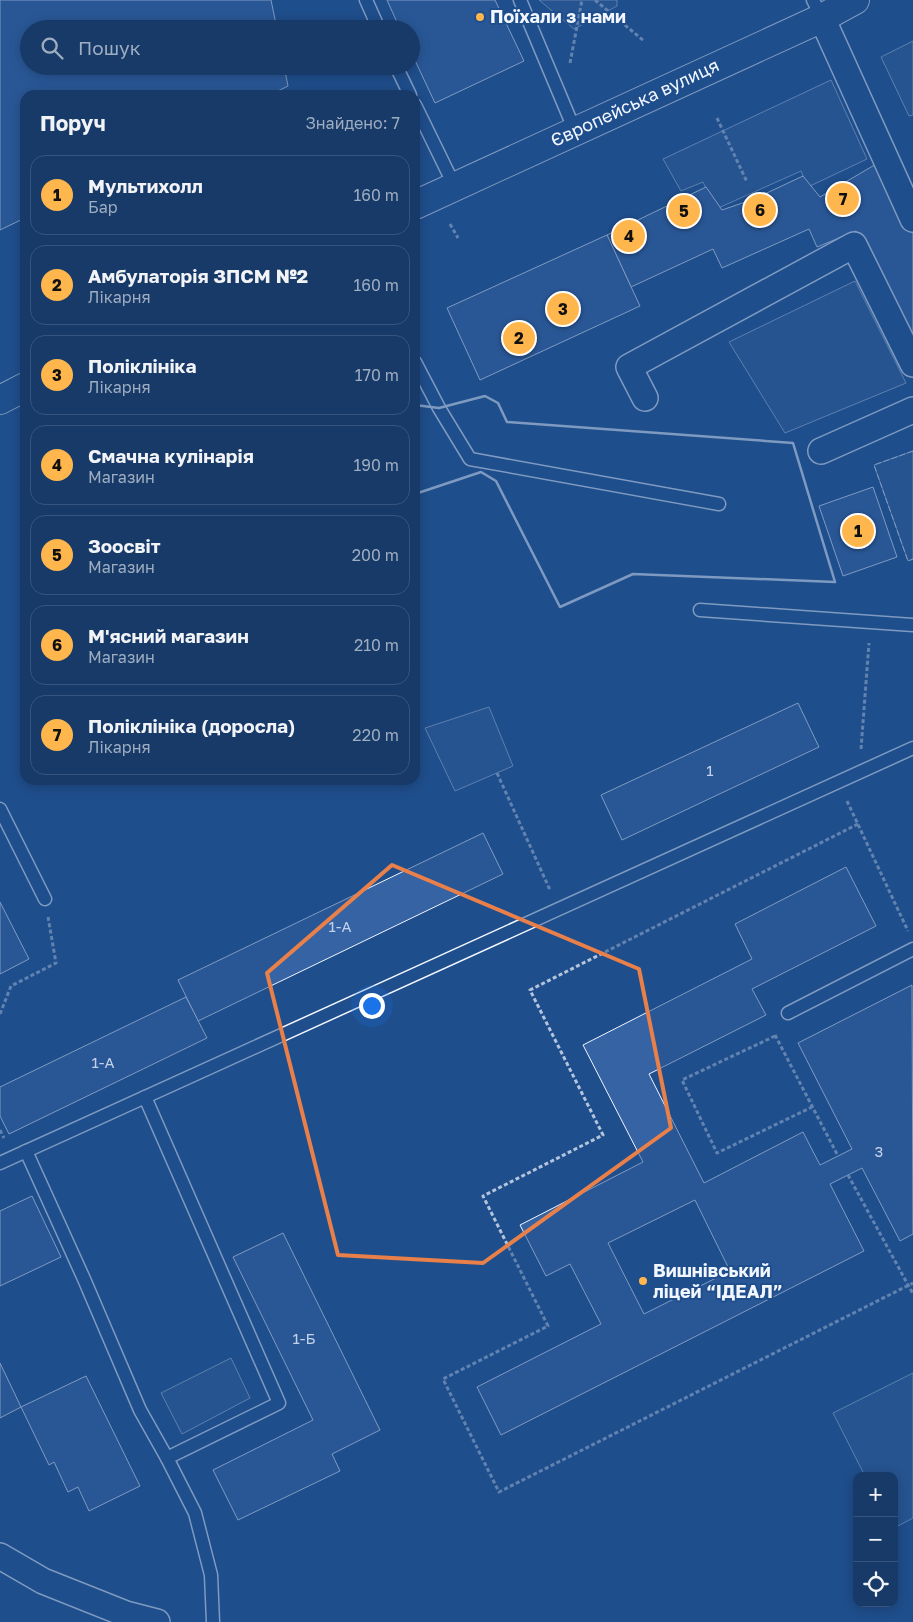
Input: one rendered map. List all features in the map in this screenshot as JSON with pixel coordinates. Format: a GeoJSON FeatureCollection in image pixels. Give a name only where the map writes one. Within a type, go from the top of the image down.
{"type":"FeatureCollection","features":[{"type":"Feature","properties":{"kind":"street","name":"Європейська вулиця"},"geometry":{"type":"LineString","coordinates":[[420,203],[575,131],[817,9],[855,0]]}},
{"type":"Feature","properties":{"kind":"street"},"geometry":{"type":"LineString","coordinates":[[817,9],[913,220]]}},
{"type":"Feature","properties":{"kind":"street"},"geometry":{"type":"LineString","coordinates":[[645,398],[629,367],[854,245],[913,364]]}},
{"type":"Feature","properties":{"kind":"street"},"geometry":{"type":"LineString","coordinates":[[0,400],[20,390]]}},
{"type":"Feature","properties":{"kind":"street"},"geometry":{"type":"LineString","coordinates":[[822,451],[913,410]]}},
{"type":"Feature","properties":{"kind":"street"},"geometry":{"type":"LineString","coordinates":[[0,1556],[43,1581],[126,1614],[157,1622]]}},
{"type":"Feature","properties":{"kind":"lane"},"geometry":{"type":"LineString","coordinates":[[366,0],[375,20]]}},
{"type":"Feature","properties":{"kind":"lane"},"geometry":{"type":"LineString","coordinates":[[520,0],[575,131]]}},
{"type":"Feature","properties":{"kind":"lane"},"geometry":{"type":"LineString","coordinates":[[400,75],[408,90]]}},
{"type":"Feature","properties":{"kind":"lane"},"geometry":{"type":"LineString","coordinates":[[420,115],[455,186]]}},
{"type":"Feature","properties":{"kind":"lane"},"geometry":{"type":"LineString","coordinates":[[420,372],[439,408],[470,459],[719,504]]}},
{"type":"Feature","properties":{"kind":"lane"},"geometry":{"type":"LineString","coordinates":[[700,610],[913,625]]}},
{"type":"Feature","properties":{"kind":"lane"},"geometry":{"type":"LineString","coordinates":[[0,1163],[913,748]]}},
{"type":"Feature","properties":{"kind":"lane"},"geometry":{"type":"LineString","coordinates":[[0,809],[45,899]]}},
{"type":"Feature","properties":{"kind":"lane"},"geometry":{"type":"LineString","coordinates":[[788,1013],[913,949]]}},
{"type":"Feature","properties":{"kind":"lane"},"geometry":{"type":"LineString","coordinates":[[145,1097],[279,1403],[166,1458]]}},
{"type":"Feature","properties":{"kind":"lane"},"geometry":{"type":"LineString","coordinates":[[26,1150],[140,1410],[195,1514],[210,1575],[212,1622]]}},
{"type":"Feature","properties":{"kind":"path"},"geometry":{"type":"LineString","coordinates":[[570,66],[582,0]]}},
{"type":"Feature","properties":{"kind":"path"},"geometry":{"type":"LineString","coordinates":[[595,0],[644,41]]}},
{"type":"Feature","properties":{"kind":"path"},"geometry":{"type":"LineString","coordinates":[[717,118],[747,182]]}},
{"type":"Feature","properties":{"kind":"path"},"geometry":{"type":"LineString","coordinates":[[450,224],[458,238]]}},
{"type":"Feature","properties":{"kind":"path"},"geometry":{"type":"LineString","coordinates":[[860,772],[870,622]]}},
{"type":"Feature","properties":{"kind":"path"},"geometry":{"type":"LineString","coordinates":[[497,773],[558,909]]}},
{"type":"Feature","properties":{"kind":"path"},"geometry":{"type":"LineString","coordinates":[[838,782],[909,932]]}},
{"type":"Feature","properties":{"kind":"path"},"geometry":{"type":"LineString","coordinates":[[858,824],[530,990],[603,1135],[483,1196],[548,1326],[443,1379],[500,1492],[913,1282]]}},
{"type":"Feature","properties":{"kind":"path"},"geometry":{"type":"LineString","coordinates":[[0,1014],[11,986],[56,963],[45,899]]}},
{"type":"Feature","properties":{"kind":"path"},"geometry":{"type":"LineString","coordinates":[[788,1013],[775,1036],[682,1080],[717,1153],[812,1106]]}},
{"type":"Feature","properties":{"kind":"path"},"geometry":{"type":"LineString","coordinates":[[775,1036],[838,1156]]}},
{"type":"Feature","properties":{"kind":"path"},"geometry":{"type":"LineString","coordinates":[[848,1175],[913,1294]]}},
{"type":"Feature","properties":{"kind":"highlighted area"},"geometry":{"type":"Polygon","coordinates":[[[392,865],[639,969],[671,1128],[483,1263],[338,1255],[267,973],[392,865]]]}},
{"type":"Feature","properties":{"kind":"shaded area"},"geometry":{"type":"Polygon","coordinates":[[[539,0],[617,0],[617,6],[574,29],[539,0]]]}},
{"type":"Feature","properties":{"kind":"shaded area"},"geometry":{"type":"Polygon","coordinates":[[[913,41],[913,115],[909,116],[881,57],[913,41]]]}},
{"type":"Feature","properties":{"kind":"shaded area"},"geometry":{"type":"Polygon","coordinates":[[[831,80],[867,159],[808,187],[801,171],[716,209],[703,182],[681,191],[663,159],[831,80]]]}},
{"type":"Feature","properties":{"kind":"shaded area"},"geometry":{"type":"Polygon","coordinates":[[[855,281],[906,383],[785,433],[729,342],[855,281]]]}},
{"type":"Feature","properties":{"kind":"shaded area"},"geometry":{"type":"Polygon","coordinates":[[[913,451],[913,559],[908,561],[874,465],[913,451]]]}},
{"type":"Feature","properties":{"kind":"shaded area"},"geometry":{"type":"Polygon","coordinates":[[[489,707],[513,766],[455,791],[425,728],[489,707]]]}},
{"type":"Feature","properties":{"kind":"shaded area"},"geometry":{"type":"Polygon","coordinates":[[[231,1358],[250,1398],[182,1434],[161,1393],[231,1358]]]}},
{"type":"Feature","properties":{"kind":"shaded area"},"geometry":{"type":"Polygon","coordinates":[[[913,1373],[913,1518],[898,1526],[898,1472],[863,1472],[833,1413],[913,1373]]]}},
{"type":"Feature","properties":{"kind":"building"},"geometry":{"type":"Polygon","coordinates":[[[0,0],[271,0],[275,20],[20,20],[20,75],[286,75],[288,86],[280,90],[20,90],[20,220],[0,230],[0,0]]]}},
{"type":"Feature","properties":{"kind":"building"},"geometry":{"type":"Polygon","coordinates":[[[387,0],[495,0],[524,61],[435,103],[420,71],[420,20],[396,20],[387,0]]]}},
{"type":"Feature","properties":{"kind":"building"},"geometry":{"type":"Polygon","coordinates":[[[883,160],[913,231],[913,357],[856,231],[817,247],[809,229],[722,268],[713,249],[631,287],[607,235],[706,187],[722,210],[754,199],[803,176],[820,197],[883,160]]]}},
{"type":"Feature","properties":{"kind":"building"},"geometry":{"type":"Polygon","coordinates":[[[607,235],[640,306],[480,380],[447,308],[607,235]]]}},
{"type":"Feature","properties":{"kind":"building"},"geometry":{"type":"Polygon","coordinates":[[[873,487],[897,557],[843,576],[819,506],[873,487]]]}},
{"type":"Feature","properties":{"kind":"building"},"geometry":{"type":"Polygon","coordinates":[[[798,703],[819,747],[622,840],[601,795],[798,703]]]}},
{"type":"Feature","properties":{"kind":"building"},"geometry":{"type":"Polygon","coordinates":[[[483,833],[503,874],[198,1021],[178,980],[483,833]]]}},
{"type":"Feature","properties":{"kind":"building"},"geometry":{"type":"Polygon","coordinates":[[[846,867],[876,926],[752,989],[766,1015],[649,1074],[704,1183],[803,1132],[820,1165],[852,1149],[798,1043],[912,985],[913,1234],[900,1241],[862,1168],[830,1184],[864,1251],[501,1435],[477,1387],[601,1324],[570,1264],[546,1276],[520,1225],[643,1162],[583,1045],[752,959],[735,924],[846,867]],[[695,1200],[608,1243],[644,1314],[730,1271],[695,1200]]]}},
{"type":"Feature","properties":{"kind":"building"},"geometry":{"type":"Polygon","coordinates":[[[0,902],[29,959],[0,974],[0,902]]]}},
{"type":"Feature","properties":{"kind":"building"},"geometry":{"type":"Polygon","coordinates":[[[186,997],[207,1038],[9,1134],[0,1116],[0,1087],[186,997]]]}},
{"type":"Feature","properties":{"kind":"building"},"geometry":{"type":"Polygon","coordinates":[[[32,1196],[61,1257],[0,1286],[0,1211],[32,1196]]]}},
{"type":"Feature","properties":{"kind":"building"},"geometry":{"type":"Polygon","coordinates":[[[283,1233],[380,1430],[332,1454],[340,1471],[238,1520],[213,1470],[313,1420],[233,1257],[283,1233]]]}},
{"type":"Feature","properties":{"kind":"building"},"geometry":{"type":"Polygon","coordinates":[[[0,1363],[21,1407],[0,1418],[0,1363]]]}},
{"type":"Feature","properties":{"kind":"building"},"geometry":{"type":"Polygon","coordinates":[[[86,1376],[140,1486],[89,1511],[78,1487],[68,1492],[54,1462],[49,1465],[21,1407],[86,1376]]]}},
{"type":"Feature","properties":{"kind":"fence"},"geometry":{"type":"LineString","coordinates":[[913,451],[874,465],[908,561],[913,559]]}},
{"type":"Feature","properties":{"kind":"wall"},"geometry":{"type":"LineString","coordinates":[[420,406],[439,408],[485,396],[498,403],[507,422],[793,443],[835,582],[633,574],[560,607],[496,481],[481,472],[420,492]]}},
{"type":"Feature","properties":{"kind":"place","name":"Поїхали з нами"},"geometry":{"type":"Point","coordinates":[480,17]}},
{"type":"Feature","properties":{"kind":"place","name":"Поліклініка (доросла)"},"geometry":{"type":"Point","coordinates":[843,199]}},
{"type":"Feature","properties":{"kind":"place","name":"М'ясний магазин"},"geometry":{"type":"Point","coordinates":[760,210]}},
{"type":"Feature","properties":{"kind":"place","name":"Зоосвіт"},"geometry":{"type":"Point","coordinates":[684,211]}},
{"type":"Feature","properties":{"kind":"place","name":"Смачна кулінарія"},"geometry":{"type":"Point","coordinates":[629,236]}},
{"type":"Feature","properties":{"kind":"place","name":"Поліклініка"},"geometry":{"type":"Point","coordinates":[563,309]}},
{"type":"Feature","properties":{"kind":"place","name":"Амбулаторія ЗПСМ №2"},"geometry":{"type":"Point","coordinates":[519,338]}},
{"type":"Feature","properties":{"kind":"place","name":"Мультихолл"},"geometry":{"type":"Point","coordinates":[858,531]}},
{"type":"Feature","properties":{"kind":"place","name":"Вишнівський ліцей “ІДЕАЛ”"},"geometry":{"type":"Point","coordinates":[643,1281]}}]}
